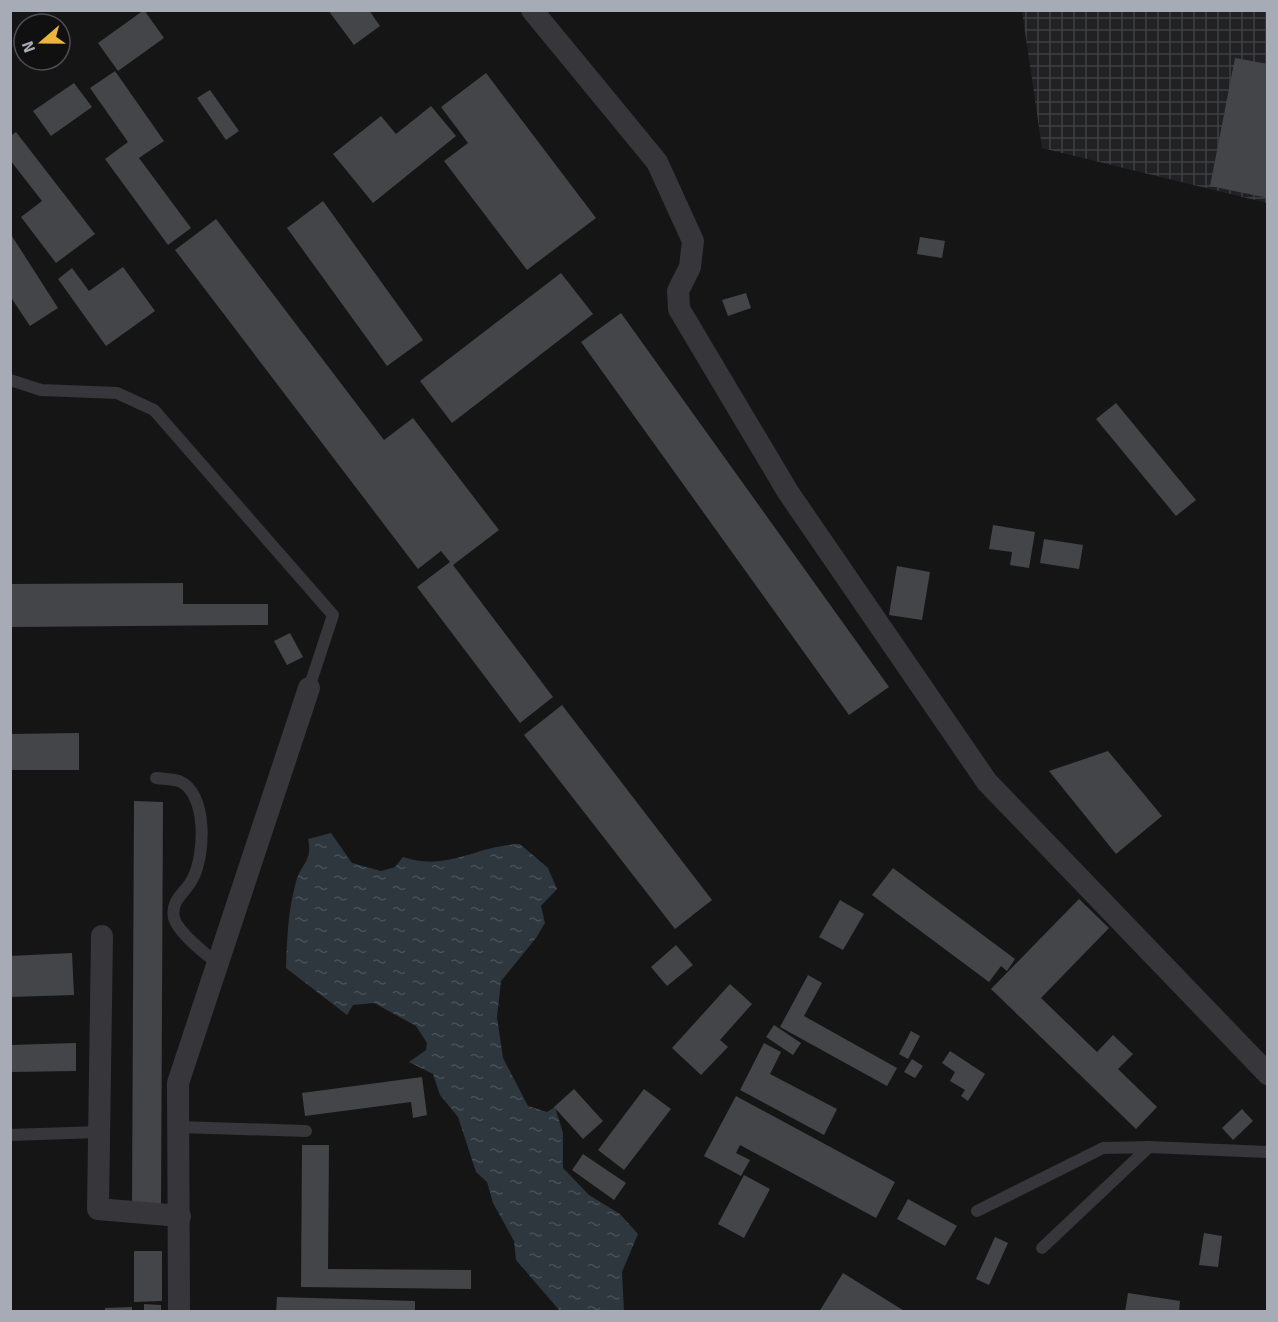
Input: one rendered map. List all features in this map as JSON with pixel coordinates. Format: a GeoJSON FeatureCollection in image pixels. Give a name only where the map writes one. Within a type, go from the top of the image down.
{"type":"FeatureCollection","features":[{"type":"Feature","properties":{"kind":"street"},"geometry":{"type":"LineString","coordinates":[[532,10],[657,162],[693,242],[690,267],[678,291],[679,309],[788,492],[987,782],[1268,1074]]}},
{"type":"Feature","properties":{"kind":"street"},"geometry":{"type":"LineString","coordinates":[[178,1311],[180,1216],[178,1083],[309,688]]}},
{"type":"Feature","properties":{"kind":"street"},"geometry":{"type":"LineString","coordinates":[[102,936],[98,1209],[180,1216]]}},
{"type":"Feature","properties":{"kind":"lane"},"geometry":{"type":"LineString","coordinates":[[10,380],[41,390],[117,393],[153,410],[333,615],[309,688]]}},
{"type":"Feature","properties":{"kind":"lane"},"geometry":{"type":"LineString","coordinates":[[156,778],[180,782],[192,794],[200,810],[200,855],[193,878],[175,901],[174,918],[187,937],[218,964]]}},
{"type":"Feature","properties":{"kind":"lane"},"geometry":{"type":"LineString","coordinates":[[179,1127],[306,1131]]}},
{"type":"Feature","properties":{"kind":"lane"},"geometry":{"type":"LineString","coordinates":[[10,1135],[99,1132]]}},
{"type":"Feature","properties":{"kind":"lane"},"geometry":{"type":"LineString","coordinates":[[977,1211],[1103,1148],[1149,1147],[1268,1152]]}},
{"type":"Feature","properties":{"kind":"lane"},"geometry":{"type":"LineString","coordinates":[[1042,1248],[1149,1147]]}},
{"type":"Feature","properties":{"kind":"shaded area"},"geometry":{"type":"Polygon","coordinates":[[[1022,11],[1267,11],[1267,203],[1042,148],[1022,11]]]}},
{"type":"Feature","properties":{"kind":"water"},"geometry":{"type":"Polygon","coordinates":[[[331,833],[352,863],[381,871],[395,867],[403,857],[419,861],[448,860],[504,845],[520,844],[548,868],[557,889],[541,906],[545,923],[536,938],[501,981],[497,1017],[503,1058],[528,1106],[547,1112],[555,1107],[563,1133],[563,1168],[589,1195],[620,1214],[638,1234],[622,1272],[624,1311],[560,1311],[516,1260],[514,1241],[493,1203],[487,1182],[476,1172],[458,1117],[440,1095],[433,1074],[409,1062],[426,1050],[427,1043],[416,1026],[374,1003],[353,1005],[347,1015],[286,968],[291,903],[298,876],[308,858],[308,839],[331,833]]]}},
{"type":"Feature","properties":{"kind":"building"},"geometry":{"type":"Polygon","coordinates":[[[144,10],[164,38],[118,71],[98,43],[144,10]]]}},
{"type":"Feature","properties":{"kind":"building"},"geometry":{"type":"Polygon","coordinates":[[[328,10],[369,10],[380,26],[354,45],[328,10]]]}},
{"type":"Feature","properties":{"kind":"building"},"geometry":{"type":"Polygon","coordinates":[[[1235,58],[1268,64],[1268,198],[1210,186],[1235,58]]]}},
{"type":"Feature","properties":{"kind":"building"},"geometry":{"type":"Polygon","coordinates":[[[115,71],[164,141],[139,158],[191,228],[168,245],[105,159],[128,142],[90,88],[115,71]]]}},
{"type":"Feature","properties":{"kind":"building"},"geometry":{"type":"Polygon","coordinates":[[[486,73],[596,218],[527,270],[444,161],[468,143],[441,107],[486,73]]]}},
{"type":"Feature","properties":{"kind":"building"},"geometry":{"type":"Polygon","coordinates":[[[74,83],[92,107],[51,136],[33,111],[74,83]]]}},
{"type":"Feature","properties":{"kind":"building"},"geometry":{"type":"Polygon","coordinates":[[[210,90],[239,131],[226,140],[197,98],[210,90]]]}},
{"type":"Feature","properties":{"kind":"building"},"geometry":{"type":"Polygon","coordinates":[[[431,106],[456,136],[373,203],[333,154],[381,116],[396,134],[431,106]]]}},
{"type":"Feature","properties":{"kind":"building"},"geometry":{"type":"Polygon","coordinates":[[[16,132],[95,234],[56,263],[21,217],[42,201],[10,160],[10,136],[16,132]]]}},
{"type":"Feature","properties":{"kind":"building"},"geometry":{"type":"Polygon","coordinates":[[[323,201],[423,340],[387,366],[287,228],[323,201]]]}},
{"type":"Feature","properties":{"kind":"building"},"geometry":{"type":"Polygon","coordinates":[[[216,219],[384,440],[413,418],[499,530],[453,565],[553,697],[520,723],[417,587],[450,562],[441,551],[418,569],[175,250],[216,219]]]}},
{"type":"Feature","properties":{"kind":"building"},"geometry":{"type":"Polygon","coordinates":[[[10,233],[58,308],[30,326],[10,296],[10,233]]]}},
{"type":"Feature","properties":{"kind":"building"},"geometry":{"type":"Polygon","coordinates":[[[920,237],[945,241],[942,258],[917,254],[920,237]]]}},
{"type":"Feature","properties":{"kind":"building"},"geometry":{"type":"Polygon","coordinates":[[[123,267],[155,311],[106,346],[58,279],[72,268],[89,291],[123,267]]]}},
{"type":"Feature","properties":{"kind":"building"},"geometry":{"type":"Polygon","coordinates":[[[561,273],[593,314],[452,423],[420,381],[561,273]]]}},
{"type":"Feature","properties":{"kind":"building"},"geometry":{"type":"Polygon","coordinates":[[[746,293],[751,308],[728,316],[722,300],[746,293]]]}},
{"type":"Feature","properties":{"kind":"building"},"geometry":{"type":"Polygon","coordinates":[[[621,313],[889,687],[849,715],[581,342],[621,313]]]}},
{"type":"Feature","properties":{"kind":"building"},"geometry":{"type":"Polygon","coordinates":[[[1116,403],[1196,500],[1176,516],[1096,419],[1116,403]]]}},
{"type":"Feature","properties":{"kind":"building"},"geometry":{"type":"Polygon","coordinates":[[[993,525],[1035,532],[1029,568],[1010,565],[1012,552],[989,549],[993,525]]]}},
{"type":"Feature","properties":{"kind":"building"},"geometry":{"type":"Polygon","coordinates":[[[1044,539],[1083,545],[1079,569],[1040,563],[1044,539]]]}},
{"type":"Feature","properties":{"kind":"building"},"geometry":{"type":"Polygon","coordinates":[[[897,566],[930,572],[922,620],[889,615],[897,566]]]}},
{"type":"Feature","properties":{"kind":"building"},"geometry":{"type":"Polygon","coordinates":[[[183,583],[183,604],[268,604],[268,625],[10,627],[10,584],[183,583]]]}},
{"type":"Feature","properties":{"kind":"building"},"geometry":{"type":"Polygon","coordinates":[[[290,633],[303,657],[287,665],[274,641],[290,633]]]}},
{"type":"Feature","properties":{"kind":"building"},"geometry":{"type":"Polygon","coordinates":[[[562,705],[712,900],[675,929],[524,735],[562,705]]]}},
{"type":"Feature","properties":{"kind":"building"},"geometry":{"type":"Polygon","coordinates":[[[79,733],[79,770],[10,770],[10,734],[79,733]]]}},
{"type":"Feature","properties":{"kind":"building"},"geometry":{"type":"Polygon","coordinates":[[[1108,751],[1162,816],[1116,854],[1049,771],[1108,751]]]}},
{"type":"Feature","properties":{"kind":"building"},"geometry":{"type":"Polygon","coordinates":[[[134,801],[163,802],[161,1207],[132,1207],[134,801]]]}},
{"type":"Feature","properties":{"kind":"building"},"geometry":{"type":"Polygon","coordinates":[[[893,868],[1015,959],[1007,971],[1001,966],[989,982],[872,895],[893,868]]]}},
{"type":"Feature","properties":{"kind":"building"},"geometry":{"type":"Polygon","coordinates":[[[1079,899],[1109,928],[1041,998],[1097,1052],[1113,1035],[1133,1054],[1118,1069],[1157,1107],[1136,1129],[991,989],[1079,899]]]}},
{"type":"Feature","properties":{"kind":"building"},"geometry":{"type":"Polygon","coordinates":[[[840,900],[864,914],[843,950],[819,937],[840,900]]]}},
{"type":"Feature","properties":{"kind":"building"},"geometry":{"type":"Polygon","coordinates":[[[676,945],[693,965],[667,986],[651,967],[676,945]]]}},
{"type":"Feature","properties":{"kind":"building"},"geometry":{"type":"Polygon","coordinates":[[[72,953],[74,995],[10,997],[10,956],[72,953]]]}},
{"type":"Feature","properties":{"kind":"building"},"geometry":{"type":"Polygon","coordinates":[[[808,975],[822,983],[804,1016],[897,1068],[887,1086],[780,1027],[808,975]]]}},
{"type":"Feature","properties":{"kind":"building"},"geometry":{"type":"Polygon","coordinates":[[[730,984],[752,1004],[720,1040],[728,1047],[701,1075],[672,1048],[730,984]]]}},
{"type":"Feature","properties":{"kind":"building"},"geometry":{"type":"Polygon","coordinates":[[[774,1025],[801,1043],[793,1055],[766,1037],[774,1025]]]}},
{"type":"Feature","properties":{"kind":"building"},"geometry":{"type":"Polygon","coordinates":[[[911,1031],[920,1036],[908,1059],[899,1054],[911,1031]]]}},
{"type":"Feature","properties":{"kind":"building"},"geometry":{"type":"Polygon","coordinates":[[[76,1043],[76,1071],[10,1072],[10,1045],[76,1043]]]}},
{"type":"Feature","properties":{"kind":"building"},"geometry":{"type":"Polygon","coordinates":[[[764,1043],[781,1052],[770,1074],[837,1109],[824,1135],[740,1090],[764,1043]]]}},
{"type":"Feature","properties":{"kind":"building"},"geometry":{"type":"Polygon","coordinates":[[[950,1051],[985,1074],[968,1101],[961,1096],[965,1090],[950,1081],[955,1072],[942,1063],[950,1051]]]}},
{"type":"Feature","properties":{"kind":"building"},"geometry":{"type":"Polygon","coordinates":[[[912,1059],[923,1066],[915,1078],[904,1072],[912,1059]]]}},
{"type":"Feature","properties":{"kind":"building"},"geometry":{"type":"Polygon","coordinates":[[[422,1077],[427,1115],[413,1118],[411,1102],[305,1116],[302,1093],[422,1077]]]}},
{"type":"Feature","properties":{"kind":"building"},"geometry":{"type":"Polygon","coordinates":[[[574,1089],[603,1121],[583,1139],[554,1107],[574,1089]]]}},
{"type":"Feature","properties":{"kind":"building"},"geometry":{"type":"Polygon","coordinates":[[[644,1089],[671,1109],[624,1170],[598,1150],[644,1089]]]}},
{"type":"Feature","properties":{"kind":"building"},"geometry":{"type":"Polygon","coordinates":[[[736,1096],[895,1182],[876,1218],[740,1145],[736,1153],[750,1160],[741,1176],[704,1156],[736,1096]]]}},
{"type":"Feature","properties":{"kind":"building"},"geometry":{"type":"Polygon","coordinates":[[[1242,1109],[1253,1121],[1233,1140],[1222,1128],[1242,1109]]]}},
{"type":"Feature","properties":{"kind":"building"},"geometry":{"type":"Polygon","coordinates":[[[302,1145],[329,1145],[328,1269],[471,1270],[471,1289],[301,1287],[302,1145]]]}},
{"type":"Feature","properties":{"kind":"building"},"geometry":{"type":"Polygon","coordinates":[[[583,1154],[626,1183],[614,1200],[572,1170],[583,1154]]]}},
{"type":"Feature","properties":{"kind":"building"},"geometry":{"type":"Polygon","coordinates":[[[744,1175],[770,1189],[744,1238],[718,1224],[744,1175]]]}},
{"type":"Feature","properties":{"kind":"building"},"geometry":{"type":"Polygon","coordinates":[[[908,1199],[957,1226],[945,1246],[897,1219],[908,1199]]]}},
{"type":"Feature","properties":{"kind":"building"},"geometry":{"type":"Polygon","coordinates":[[[1204,1233],[1222,1236],[1218,1267],[1199,1265],[1204,1233]]]}},
{"type":"Feature","properties":{"kind":"building"},"geometry":{"type":"Polygon","coordinates":[[[995,1237],[1008,1243],[989,1285],[976,1279],[995,1237]]]}},
{"type":"Feature","properties":{"kind":"building"},"geometry":{"type":"Polygon","coordinates":[[[134,1251],[162,1251],[162,1301],[134,1302],[134,1251]]]}},
{"type":"Feature","properties":{"kind":"building"},"geometry":{"type":"Polygon","coordinates":[[[843,1273],[906,1312],[819,1312],[843,1273]]]}},
{"type":"Feature","properties":{"kind":"building"},"geometry":{"type":"Polygon","coordinates":[[[1128,1293],[1180,1301],[1179,1312],[1125,1312],[1128,1293]]]}},
{"type":"Feature","properties":{"kind":"building"},"geometry":{"type":"Polygon","coordinates":[[[277,1297],[415,1301],[415,1312],[276,1312],[277,1297]]]}},
{"type":"Feature","properties":{"kind":"building"},"geometry":{"type":"Polygon","coordinates":[[[144,1304],[161,1305],[161,1312],[144,1312],[144,1304]]]}},
{"type":"Feature","properties":{"kind":"building"},"geometry":{"type":"Polygon","coordinates":[[[132,1307],[132,1312],[105,1312],[105,1308],[132,1307]]]}}]}
